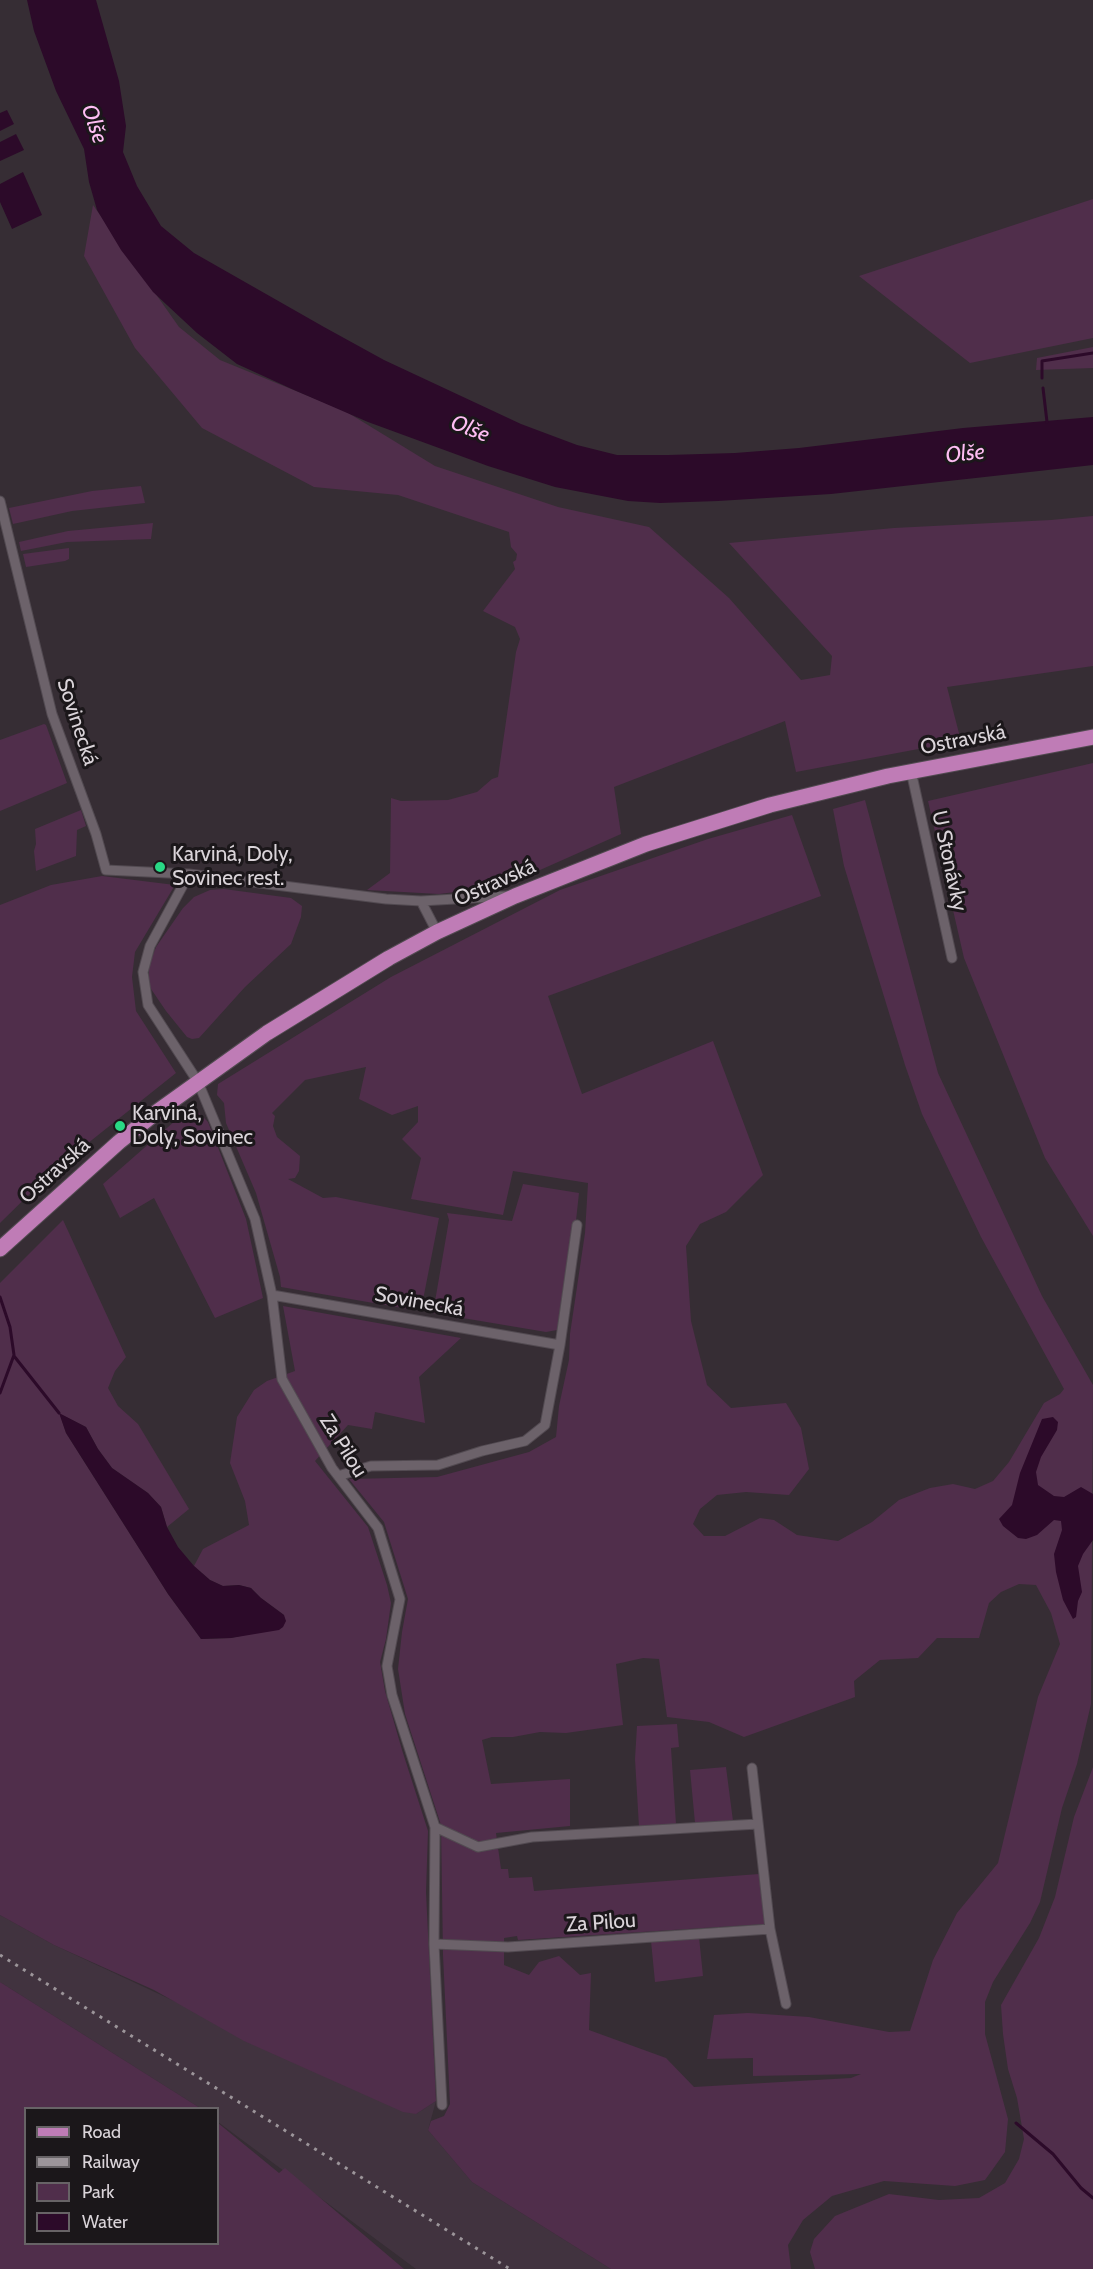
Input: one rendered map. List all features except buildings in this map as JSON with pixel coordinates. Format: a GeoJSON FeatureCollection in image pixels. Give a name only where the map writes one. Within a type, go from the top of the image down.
{"type":"FeatureCollection","features":[{"type":"Feature","properties":{"kind":"main road","name":"Ostravská"},"geometry":{"type":"LineString","coordinates":[[0,1249],[119,1142],[198,1082],[267,1033],[340,987],[438,932],[515,896],[676,834],[762,807],[911,771],[1093,737]]}},
{"type":"Feature","properties":{"kind":"street","name":"Sovinecká"},"geometry":{"type":"LineString","coordinates":[[0,501],[52,714],[96,834],[106,870],[189,874],[386,899],[421,901],[515,896]]}},
{"type":"Feature","properties":{"kind":"street","name":"U Stonávky"},"geometry":{"type":"LineString","coordinates":[[911,771],[952,958]]}},
{"type":"Feature","properties":{"kind":"street"},"geometry":{"type":"LineString","coordinates":[[189,874],[150,946],[143,972],[148,1005],[198,1082]]}},
{"type":"Feature","properties":{"kind":"street"},"geometry":{"type":"LineString","coordinates":[[421,901],[438,932]]}},
{"type":"Feature","properties":{"kind":"street","name":"Za Pilou"},"geometry":{"type":"LineString","coordinates":[[198,1082],[255,1219],[272,1295],[282,1379],[338,1476],[378,1527],[400,1599],[387,1666],[392,1695],[435,1827],[434,1944],[442,2105]]}},
{"type":"Feature","properties":{"kind":"street"},"geometry":{"type":"LineString","coordinates":[[338,1476],[371,1466],[438,1465],[525,1441],[545,1425],[560,1345],[577,1226]]}},
{"type":"Feature","properties":{"kind":"street","name":"Sovinecká"},"geometry":{"type":"LineString","coordinates":[[272,1295],[560,1345]]}},
{"type":"Feature","properties":{"kind":"street"},"geometry":{"type":"LineString","coordinates":[[752,1768],[770,1929],[786,2004]]}},
{"type":"Feature","properties":{"kind":"street"},"geometry":{"type":"LineString","coordinates":[[435,1827],[478,1847],[532,1837],[758,1824]]}},
{"type":"Feature","properties":{"kind":"street","name":"Za Pilou"},"geometry":{"type":"LineString","coordinates":[[434,1944],[508,1947],[770,1929]]}},
{"type":"Feature","properties":{"kind":"shaded area"},"geometry":{"type":"Polygon","coordinates":[[[0,1915],[54,1945],[416,2114],[436,2101],[428,2130],[472,2182],[611,2269],[416,2269],[219,2123],[219,2107],[198,2107],[0,1982],[0,1915]]]}},
{"type":"Feature","properties":{"kind":"green space"},"geometry":{"type":"Polygon","coordinates":[[[1093,199],[1093,338],[970,363],[859,276],[1093,199]]]}},
{"type":"Feature","properties":{"kind":"green space"},"geometry":{"type":"Polygon","coordinates":[[[93,205],[179,327],[220,360],[345,411],[435,466],[558,507],[649,527],[729,598],[801,680],[830,675],[832,656],[729,543],[894,528],[1093,516],[1093,666],[947,687],[961,741],[796,772],[785,721],[614,787],[621,834],[504,886],[439,894],[367,890],[390,873],[391,798],[401,801],[448,800],[477,792],[492,779],[498,777],[516,652],[520,639],[515,627],[483,611],[515,569],[513,562],[517,554],[511,547],[509,532],[398,495],[314,487],[202,428],[135,348],[84,256],[93,205]]]}},
{"type":"Feature","properties":{"kind":"green space"},"geometry":{"type":"Polygon","coordinates":[[[1093,347],[1093,368],[1036,370],[1037,358],[1093,347]]]}},
{"type":"Feature","properties":{"kind":"green space"},"geometry":{"type":"Polygon","coordinates":[[[141,486],[145,503],[72,511],[13,524],[9,508],[92,491],[141,486]]]}},
{"type":"Feature","properties":{"kind":"green space"},"geometry":{"type":"Polygon","coordinates":[[[153,523],[151,539],[67,542],[21,551],[19,542],[68,531],[153,523]]]}},
{"type":"Feature","properties":{"kind":"green space"},"geometry":{"type":"Polygon","coordinates":[[[69,548],[69,559],[65,561],[26,567],[23,554],[69,548]]]}},
{"type":"Feature","properties":{"kind":"green space"},"geometry":{"type":"Polygon","coordinates":[[[44,724],[67,783],[0,811],[0,740],[44,724]]]}},
{"type":"Feature","properties":{"kind":"green space"},"geometry":{"type":"Polygon","coordinates":[[[1093,763],[1093,1236],[1045,1158],[964,958],[928,801],[1093,763]]]}},
{"type":"Feature","properties":{"kind":"green space"},"geometry":{"type":"Polygon","coordinates":[[[865,800],[938,1073],[1042,1296],[1093,1385],[1091,1704],[1077,1764],[1062,1808],[1040,1902],[1030,1923],[993,1982],[985,2002],[985,2034],[1008,2119],[1005,2152],[985,2180],[955,2186],[884,2181],[832,2196],[803,2220],[788,2245],[791,2269],[611,2269],[472,2182],[428,2130],[431,2121],[444,2116],[450,2104],[443,1955],[441,1825],[405,1714],[398,1669],[408,1599],[384,1522],[349,1479],[437,1477],[529,1452],[556,1437],[559,1406],[569,1360],[570,1334],[585,1233],[588,1183],[513,1171],[503,1215],[411,1199],[421,1158],[402,1139],[418,1122],[418,1106],[392,1115],[359,1099],[366,1067],[305,1080],[272,1113],[275,1116],[273,1126],[277,1137],[300,1156],[299,1171],[295,1178],[288,1179],[323,1198],[336,1197],[439,1218],[422,1305],[414,1310],[281,1287],[256,1193],[226,1123],[224,1103],[217,1095],[218,1084],[391,977],[560,890],[708,839],[792,815],[821,896],[548,996],[582,1094],[713,1041],[763,1175],[726,1212],[700,1224],[686,1246],[691,1321],[707,1385],[731,1408],[786,1403],[801,1428],[809,1469],[789,1495],[746,1492],[717,1495],[700,1509],[693,1524],[704,1536],[725,1536],[760,1518],[774,1520],[797,1535],[838,1541],[872,1522],[899,1500],[930,1488],[953,1484],[975,1489],[993,1481],[1009,1462],[1044,1403],[1060,1394],[1064,1389],[981,1237],[922,1114],[844,866],[833,809],[865,800]],[[1019,1584],[1001,1592],[989,1603],[979,1638],[937,1638],[918,1658],[880,1660],[854,1681],[855,1697],[744,1737],[709,1722],[667,1717],[659,1659],[643,1658],[616,1664],[623,1725],[566,1733],[540,1732],[513,1737],[492,1737],[482,1740],[491,1784],[570,1779],[570,1826],[496,1833],[501,1869],[508,1869],[509,1878],[532,1877],[534,1891],[759,1874],[765,1924],[518,1940],[517,1936],[504,1938],[504,1965],[529,1975],[539,1962],[559,1956],[580,1975],[591,1973],[589,2030],[666,2058],[694,2087],[851,2078],[861,2074],[753,2076],[753,2058],[707,2059],[714,2015],[748,2013],[809,2017],[889,2032],[910,2031],[933,1960],[957,1913],[998,1863],[1038,1697],[1060,1644],[1051,1613],[1036,1585],[1019,1584]]]}},
{"type":"Feature","properties":{"kind":"green space"},"geometry":{"type":"Polygon","coordinates":[[[81,810],[86,826],[77,830],[76,856],[36,871],[35,829],[81,810]]]}},
{"type":"Feature","properties":{"kind":"green space"},"geometry":{"type":"Polygon","coordinates":[[[102,876],[175,885],[135,952],[132,977],[136,1011],[176,1073],[53,1171],[0,1223],[0,905],[51,885],[102,876]]]}},
{"type":"Feature","properties":{"kind":"green space"},"geometry":{"type":"Polygon","coordinates":[[[224,889],[291,898],[302,906],[301,917],[291,944],[245,987],[199,1038],[192,1039],[187,1037],[149,986],[149,965],[156,947],[183,908],[194,897],[210,890],[224,889]]]}},
{"type":"Feature","properties":{"kind":"green space"},"geometry":{"type":"Polygon","coordinates":[[[192,1106],[208,1122],[246,1219],[263,1298],[215,1318],[154,1198],[120,1218],[103,1184],[192,1106]]]}},
{"type":"Feature","properties":{"kind":"green space"},"geometry":{"type":"Polygon","coordinates":[[[523,1184],[579,1193],[569,1285],[557,1330],[546,1332],[433,1313],[449,1220],[447,1213],[512,1221],[523,1184]]]}},
{"type":"Feature","properties":{"kind":"green space"},"geometry":{"type":"Polygon","coordinates":[[[63,1220],[126,1357],[115,1371],[108,1388],[118,1406],[138,1424],[189,1509],[167,1527],[161,1507],[148,1493],[112,1468],[86,1427],[60,1414],[66,1433],[168,1594],[201,1639],[231,1638],[283,1627],[284,1615],[251,1588],[239,1585],[223,1586],[210,1580],[194,1566],[203,1549],[249,1525],[245,1501],[230,1463],[237,1417],[254,1390],[267,1381],[295,1371],[283,1306],[461,1338],[419,1377],[425,1423],[375,1412],[372,1429],[348,1425],[315,1461],[368,1527],[387,1585],[391,1603],[380,1662],[385,1691],[428,1831],[426,1892],[436,2101],[416,2114],[403,2112],[244,2041],[154,1990],[54,1945],[0,1915],[0,1283],[63,1220]]]}},
{"type":"Feature","properties":{"kind":"green space"},"geometry":{"type":"Polygon","coordinates":[[[677,1724],[679,1747],[671,1748],[676,1824],[639,1827],[635,1759],[637,1726],[677,1724]]]}},
{"type":"Feature","properties":{"kind":"green space"},"geometry":{"type":"Polygon","coordinates":[[[726,1767],[733,1821],[695,1823],[690,1770],[726,1767]]]}},
{"type":"Feature","properties":{"kind":"green space"},"geometry":{"type":"Polygon","coordinates":[[[1093,1767],[1093,2269],[815,2269],[810,2252],[814,2239],[835,2216],[889,2194],[939,2200],[979,2198],[1005,2183],[1019,2159],[1024,2139],[1017,2098],[1008,2069],[1001,2005],[1039,1938],[1055,1897],[1074,1817],[1093,1767]]]}},
{"type":"Feature","properties":{"kind":"green space"},"geometry":{"type":"Polygon","coordinates":[[[699,1937],[703,1976],[655,1982],[651,1941],[699,1937]]]}},
{"type":"Feature","properties":{"kind":"green space"},"geometry":{"type":"Polygon","coordinates":[[[0,1982],[198,2107],[24,2107],[24,2245],[219,2245],[219,2124],[279,2173],[285,2168],[404,2269],[0,2269],[0,1982]]]}},
{"type":"Feature","properties":{"kind":"water","name":"Olše"},"geometry":{"type":"Polygon","coordinates":[[[27,0],[96,0],[119,81],[126,126],[123,152],[137,186],[161,226],[194,253],[384,360],[521,424],[577,445],[617,455],[668,455],[799,448],[963,428],[1093,417],[1093,465],[831,494],[660,503],[628,501],[555,487],[488,466],[368,422],[294,390],[237,364],[197,333],[153,292],[121,250],[97,210],[89,182],[84,149],[56,91],[34,31],[27,0]]]}},
{"type":"Feature","properties":{"kind":"water"},"geometry":{"type":"Polygon","coordinates":[[[7,110],[14,124],[0,131],[0,113],[7,110]]]}},
{"type":"Feature","properties":{"kind":"water"},"geometry":{"type":"Polygon","coordinates":[[[16,134],[24,150],[0,161],[0,142],[16,134]]]}},
{"type":"Feature","properties":{"kind":"water"},"geometry":{"type":"Polygon","coordinates":[[[23,172],[42,215],[12,229],[0,202],[0,184],[23,172]]]}},
{"type":"Feature","properties":{"kind":"water"},"geometry":{"type":"Polygon","coordinates":[[[59,1413],[86,1427],[112,1468],[148,1493],[161,1507],[167,1527],[178,1547],[194,1566],[210,1580],[223,1586],[239,1585],[251,1588],[284,1615],[286,1621],[283,1627],[279,1630],[231,1638],[201,1639],[168,1594],[66,1433],[59,1413]]]}},
{"type":"Feature","properties":{"kind":"water"},"geometry":{"type":"Polygon","coordinates":[[[1053,1417],[1058,1422],[1057,1430],[1041,1457],[1036,1472],[1038,1485],[1054,1496],[1064,1497],[1081,1487],[1093,1494],[1093,1540],[1078,1566],[1082,1592],[1076,1617],[1073,1619],[1063,1600],[1056,1572],[1054,1554],[1062,1530],[1061,1521],[1054,1520],[1037,1535],[1026,1539],[1018,1538],[1003,1526],[999,1519],[1012,1505],[1020,1473],[1042,1419],[1053,1417]]]}},
{"type":"Feature","properties":{"kind":"waterway"},"geometry":{"type":"LineString","coordinates":[[1042,378],[1042,361],[1093,353]]}},
{"type":"Feature","properties":{"kind":"waterway"},"geometry":{"type":"LineString","coordinates":[[1043,388],[1047,422]]}},
{"type":"Feature","properties":{"kind":"waterway"},"geometry":{"type":"LineString","coordinates":[[0,1297],[10,1327],[14,1355],[0,1393]]}},
{"type":"Feature","properties":{"kind":"waterway"},"geometry":{"type":"LineString","coordinates":[[14,1356],[59,1413]]}},
{"type":"Feature","properties":{"kind":"waterway"},"geometry":{"type":"LineString","coordinates":[[1016,2123],[1053,2154],[1081,2188],[1093,2198]]}},
{"type":"Feature","properties":{"kind":"railway"},"geometry":{"type":"LineString","coordinates":[[0,1955],[510,2269]]}},
{"type":"Feature","properties":{"kind":"place","name":"Karviná, Doly, Sovinec rest."},"geometry":{"type":"Point","coordinates":[160,867]}},
{"type":"Feature","properties":{"kind":"place","name":"Karviná, Doly, Sovinec"},"geometry":{"type":"Point","coordinates":[120,1126]}}]}
